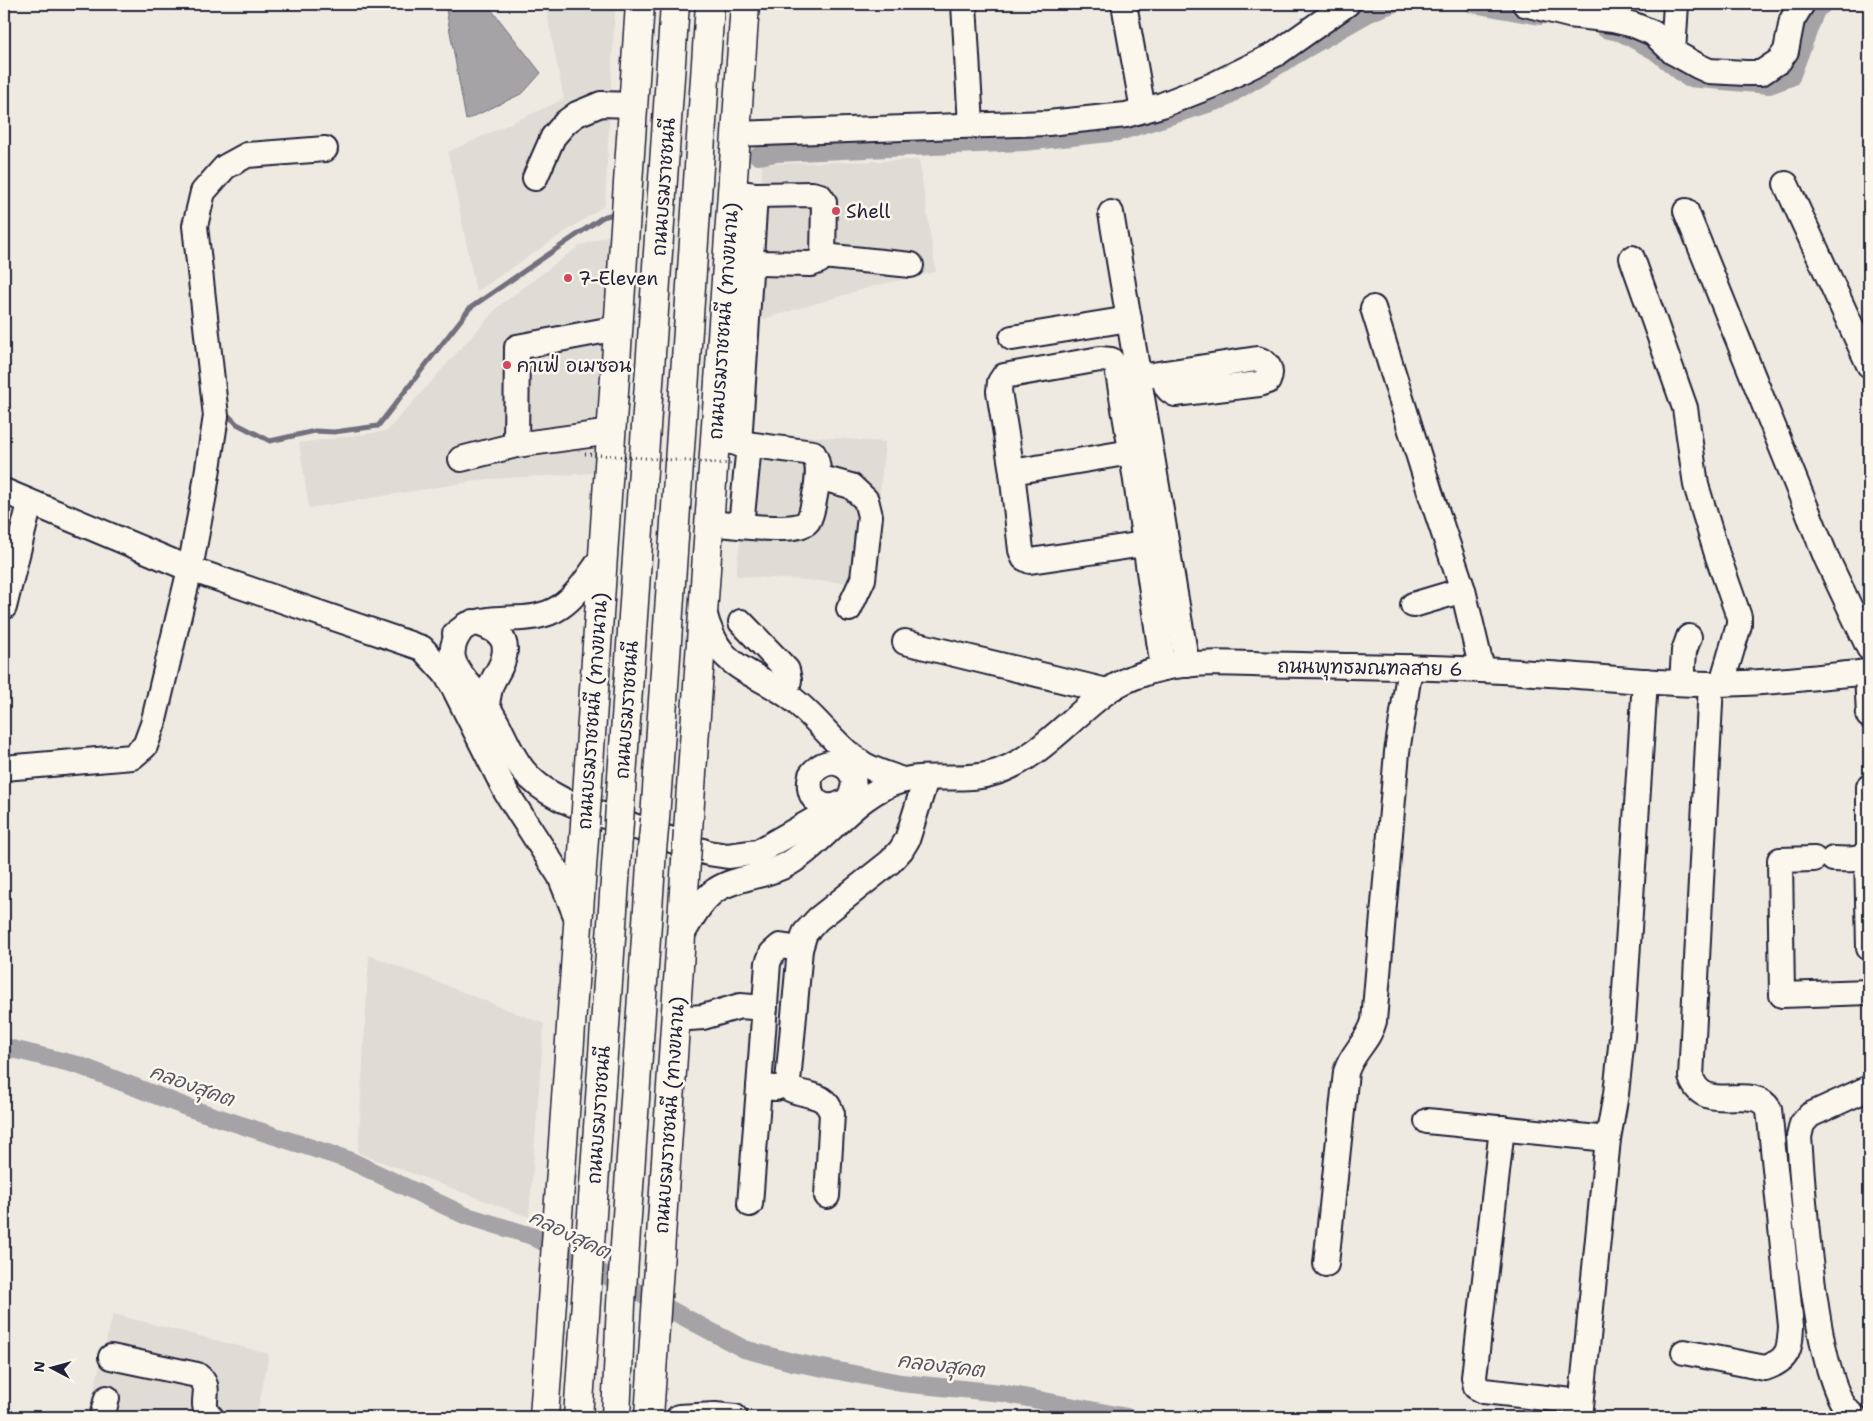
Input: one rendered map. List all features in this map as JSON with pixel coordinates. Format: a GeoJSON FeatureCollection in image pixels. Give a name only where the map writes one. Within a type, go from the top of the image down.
{"type":"FeatureCollection","features":[{"type":"Feature","properties":{"kind":"main road","name":"ถนนบรมราชชนนี (ทางขนาน)"},"geometry":{"type":"LineString","coordinates":[[544,1417],[640,4]]}},
{"type":"Feature","properties":{"kind":"main road","name":"ถนนบรมราชชนนี"},"geometry":{"type":"LineString","coordinates":[[578,1417],[674,32],[674,4]]}},
{"type":"Feature","properties":{"kind":"main road","name":"ถนนบรมราชชนนี"},"geometry":{"type":"LineString","coordinates":[[616,1417],[621,1304],[710,4]]}},
{"type":"Feature","properties":{"kind":"main road","name":"ถนนบรมราชชนนี (ทางขนาน)"},"geometry":{"type":"LineString","coordinates":[[649,1417],[709,523],[734,448],[743,194],[736,134],[745,4]]}},
{"type":"Feature","properties":{"kind":"street"},"geometry":{"type":"LineString","coordinates":[[964,4],[971,125]]}},
{"type":"Feature","properties":{"kind":"street"},"geometry":{"type":"LineString","coordinates":[[1124,4],[1143,110]]}},
{"type":"Feature","properties":{"kind":"street"},"geometry":{"type":"LineString","coordinates":[[736,134],[922,129],[1087,120],[1126,115],[1214,85],[1276,54],[1347,4]]}},
{"type":"Feature","properties":{"kind":"street"},"geometry":{"type":"LineString","coordinates":[[1525,4],[1569,15],[1613,20],[1634,25],[1653,33],[1673,52],[1709,71],[1761,73],[1773,66],[1786,51],[1792,20],[1802,4]]}},
{"type":"Feature","properties":{"kind":"street"},"geometry":{"type":"LineString","coordinates":[[1673,52],[1676,4]]}},
{"type":"Feature","properties":{"kind":"street"},"geometry":{"type":"LineString","coordinates":[[535,178],[554,137],[566,122],[578,114],[601,104],[633,105]]}},
{"type":"Feature","properties":{"kind":"street"},"geometry":{"type":"LineString","coordinates":[[4,768],[132,757],[146,746],[190,569],[206,485],[216,416],[195,226],[202,192],[225,167],[247,155],[325,149]]}},
{"type":"Feature","properties":{"kind":"street"},"geometry":{"type":"LineString","coordinates":[[1786,184],[1869,365]]}},
{"type":"Feature","properties":{"kind":"street"},"geometry":{"type":"LineString","coordinates":[[741,526],[734,448],[751,263],[743,194],[812,194],[820,196],[824,202],[823,256],[819,261],[811,264],[751,263]]}},
{"type":"Feature","properties":{"kind":"street"},"geometry":{"type":"LineString","coordinates":[[1686,211],[1826,558],[1869,648]]}},
{"type":"Feature","properties":{"kind":"street"},"geometry":{"type":"LineString","coordinates":[[1111,213],[1188,665]]}},
{"type":"Feature","properties":{"kind":"street"},"geometry":{"type":"LineString","coordinates":[[823,256],[911,265]]}},
{"type":"Feature","properties":{"kind":"street"},"geometry":{"type":"LineString","coordinates":[[1632,258],[1685,408],[1696,485],[1739,617],[1739,625],[1717,684],[1690,1077],[1693,1085],[1700,1093],[1709,1096],[1756,1098],[1765,1102],[1769,1109],[1791,1334],[1791,1343],[1786,1355],[1778,1364],[1765,1368],[1684,1352]]}},
{"type":"Feature","properties":{"kind":"street"},"geometry":{"type":"LineString","coordinates":[[1372,308],[1462,590],[1482,670]]}},
{"type":"Feature","properties":{"kind":"street"},"geometry":{"type":"LineString","coordinates":[[1012,338],[1129,319]]}},
{"type":"Feature","properties":{"kind":"street"},"geometry":{"type":"LineString","coordinates":[[516,445],[518,347],[618,328]]}},
{"type":"Feature","properties":{"kind":"street"},"geometry":{"type":"LineString","coordinates":[[1144,544],[1045,560],[1030,561],[1024,558],[1021,550],[1012,472],[999,391],[1000,382],[1004,376],[1100,358],[1111,360],[1116,367],[1131,452],[1163,668]]}},
{"type":"Feature","properties":{"kind":"street"},"geometry":{"type":"LineString","coordinates":[[1139,377],[1164,373]]}},
{"type":"Feature","properties":{"kind":"street"},"geometry":{"type":"LineString","coordinates":[[461,459],[516,445],[611,432]]}},
{"type":"Feature","properties":{"kind":"street"},"geometry":{"type":"LineString","coordinates":[[709,523],[793,528],[802,526],[809,520],[818,477],[817,459],[813,453],[734,448]]}},
{"type":"Feature","properties":{"kind":"street"},"geometry":{"type":"LineString","coordinates":[[1012,472],[1131,452]]}},
{"type":"Feature","properties":{"kind":"street"},"geometry":{"type":"LineString","coordinates":[[818,477],[851,486],[866,500],[870,516],[863,579],[849,609]]}},
{"type":"Feature","properties":{"kind":"street"},"geometry":{"type":"LineString","coordinates":[[4,491],[190,569],[422,648],[445,673],[453,686],[506,792],[560,876],[578,921]]}},
{"type":"Feature","properties":{"kind":"street"},"geometry":{"type":"LineString","coordinates":[[4,607],[30,503]]}},
{"type":"Feature","properties":{"kind":"street"},"geometry":{"type":"LineString","coordinates":[[422,648],[445,642],[464,627],[487,619],[527,618],[551,612],[572,598],[602,558]]}},
{"type":"Feature","properties":{"kind":"street"},"geometry":{"type":"LineString","coordinates":[[1413,605],[1462,590]]}},
{"type":"Feature","properties":{"kind":"street","name":"ถนนพุทธมณฑลสาย 6"},"geometry":{"type":"LineString","coordinates":[[703,610],[710,634],[724,654],[734,664],[786,694],[802,706],[864,765],[902,780]]}},
{"type":"Feature","properties":{"kind":"street"},"geometry":{"type":"LineString","coordinates":[[741,622],[787,670],[789,680],[786,694]]}},
{"type":"Feature","properties":{"kind":"street"},"geometry":{"type":"LineString","coordinates":[[453,686],[445,664],[447,644],[464,627],[486,626],[498,633],[504,645],[502,662],[491,684],[487,704]]}},
{"type":"Feature","properties":{"kind":"street"},"geometry":{"type":"LineString","coordinates":[[464,627],[459,632],[452,650],[454,663],[487,704],[515,760],[532,780],[566,802],[708,853],[728,856],[758,852],[841,804],[874,792]]}},
{"type":"Feature","properties":{"kind":"street"},"geometry":{"type":"LineString","coordinates":[[1682,683],[1684,651],[1689,637]]}},
{"type":"Feature","properties":{"kind":"street"},"geometry":{"type":"LineString","coordinates":[[904,642],[1107,691]]}},
{"type":"Feature","properties":{"kind":"street","name":"ถนนพุทธมณฑลสาย 6"},"geometry":{"type":"LineString","coordinates":[[681,936],[704,900],[716,890],[728,884],[767,873],[785,865],[819,841],[874,792],[902,780],[962,778],[991,774],[1017,763],[1043,746],[1107,691],[1140,675],[1163,668],[1211,663],[1410,667],[1717,684],[1868,672]]}},
{"type":"Feature","properties":{"kind":"street"},"geometry":{"type":"LineString","coordinates":[[1326,1264],[1346,1072],[1354,1054],[1372,1032],[1374,1021],[1397,752],[1410,667]]}},
{"type":"Feature","properties":{"kind":"street"},"geometry":{"type":"LineString","coordinates":[[1868,672],[1869,716]]}},
{"type":"Feature","properties":{"kind":"street"},"geometry":{"type":"LineString","coordinates":[[1502,1128],[1474,1377],[1476,1387],[1484,1391],[1580,1410],[1608,1139],[1616,1094],[1622,1037],[1645,681]]}},
{"type":"Feature","properties":{"kind":"street"},"geometry":{"type":"LineString","coordinates":[[834,738],[844,766]]}},
{"type":"Feature","properties":{"kind":"street"},"geometry":{"type":"LineString","coordinates":[[819,841],[841,804],[852,792],[854,785],[850,771],[844,766],[830,762],[822,764],[811,775],[809,782],[810,790],[818,802],[824,805],[841,804]]}},
{"type":"Feature","properties":{"kind":"street"},"geometry":{"type":"LineString","coordinates":[[790,1089],[788,1082],[800,949],[806,933],[818,919],[890,862],[901,850],[907,840],[926,779]]}},
{"type":"Feature","properties":{"kind":"street"},"geometry":{"type":"LineString","coordinates":[[1869,787],[1869,847],[1867,854],[1869,948]]}},
{"type":"Feature","properties":{"kind":"street"},"geometry":{"type":"LineString","coordinates":[[1867,854],[1860,858],[1780,860],[1782,995],[1869,992]]}},
{"type":"Feature","properties":{"kind":"street"},"geometry":{"type":"LineString","coordinates":[[750,1204],[768,963],[772,953],[780,946],[800,949]]}},
{"type":"Feature","properties":{"kind":"street"},"geometry":{"type":"LineString","coordinates":[[676,1019],[703,1017],[740,1006],[765,1008]]}},
{"type":"Feature","properties":{"kind":"street"},"geometry":{"type":"LineString","coordinates":[[759,1087],[790,1089],[799,1093],[821,1097],[829,1103],[832,1114],[826,1196]]}},
{"type":"Feature","properties":{"kind":"street"},"geometry":{"type":"LineString","coordinates":[[1856,1417],[1848,1413],[1837,1395],[1824,1348],[1806,1235],[1799,1137],[1802,1124],[1810,1115],[1869,1088]]}},
{"type":"Feature","properties":{"kind":"street"},"geometry":{"type":"LineString","coordinates":[[1427,1121],[1608,1139]]}},
{"type":"Feature","properties":{"kind":"street"},"geometry":{"type":"LineString","coordinates":[[112,1356],[197,1375],[205,1380],[207,1388],[204,1404],[205,1410],[211,1417]]}},
{"type":"Feature","properties":{"kind":"street"},"geometry":{"type":"LineString","coordinates":[[679,1417],[707,1415],[735,1417]]}},
{"type":"Feature","properties":{"kind":"path"},"geometry":{"type":"LineString","coordinates":[[1869,264],[1863,277],[1869,298]]}},
{"type":"Feature","properties":{"kind":"path"},"geometry":{"type":"LineString","coordinates":[[585,454],[734,448]]}},
{"type":"Feature","properties":{"kind":"shaded area"},"geometry":{"type":"Polygon","coordinates":[[[445,4],[487,4],[541,73],[523,93],[466,120],[445,4]]]}},
{"type":"Feature","properties":{"kind":"shaded area"},"geometry":{"type":"Polygon","coordinates":[[[545,4],[615,4],[605,205],[476,292],[448,152],[564,99],[545,4]]]}},
{"type":"Feature","properties":{"kind":"shaded area"},"geometry":{"type":"Polygon","coordinates":[[[919,160],[936,272],[874,286],[760,320],[762,164],[919,160]]]}},
{"type":"Feature","properties":{"kind":"shaded area"},"geometry":{"type":"Polygon","coordinates":[[[610,235],[594,473],[488,479],[309,508],[299,443],[387,431],[499,306],[579,246],[610,235]]]}},
{"type":"Feature","properties":{"kind":"shaded area"},"geometry":{"type":"Polygon","coordinates":[[[753,432],[885,442],[871,584],[736,576],[753,432]]]}},
{"type":"Feature","properties":{"kind":"shaded area"},"geometry":{"type":"Polygon","coordinates":[[[369,955],[544,1024],[529,1217],[358,1153],[369,955]]]}},
{"type":"Feature","properties":{"kind":"shaded area"},"geometry":{"type":"Polygon","coordinates":[[[113,1314],[269,1354],[258,1409],[291,1417],[87,1417],[113,1314]]]}},
{"type":"Feature","properties":{"kind":"waterway"},"geometry":{"type":"LineString","coordinates":[[758,156],[776,153],[1024,142],[1119,132],[1221,100],[1373,11],[1392,4]]}},
{"type":"Feature","properties":{"kind":"waterway"},"geometry":{"type":"LineString","coordinates":[[1473,4],[1540,16]]}},
{"type":"Feature","properties":{"kind":"waterway"},"geometry":{"type":"LineString","coordinates":[[1605,29],[1622,33],[1655,51],[1688,78],[1769,85],[1791,77],[1816,10],[1824,4]]}},
{"type":"Feature","properties":{"kind":"waterway"},"geometry":{"type":"LineString","coordinates":[[229,416],[237,424],[270,441],[315,431],[334,432],[378,426],[470,308],[603,217],[613,214]]}},
{"type":"Feature","properties":{"kind":"waterway","name":"คลองสุคต"},"geometry":{"type":"LineString","coordinates":[[4,1047],[78,1065],[189,1108],[349,1160],[464,1215],[532,1236],[744,1349],[792,1362],[901,1383],[1002,1393],[1127,1417]]}},
{"type":"Feature","properties":{"kind":"place","name":"Shell"},"geometry":{"type":"Point","coordinates":[836,211]}},
{"type":"Feature","properties":{"kind":"place","name":"7-Eleven"},"geometry":{"type":"Point","coordinates":[568,278]}},
{"type":"Feature","properties":{"kind":"place","name":"คาเฟ่ อเมซอน"},"geometry":{"type":"Point","coordinates":[507,365]}}]}
